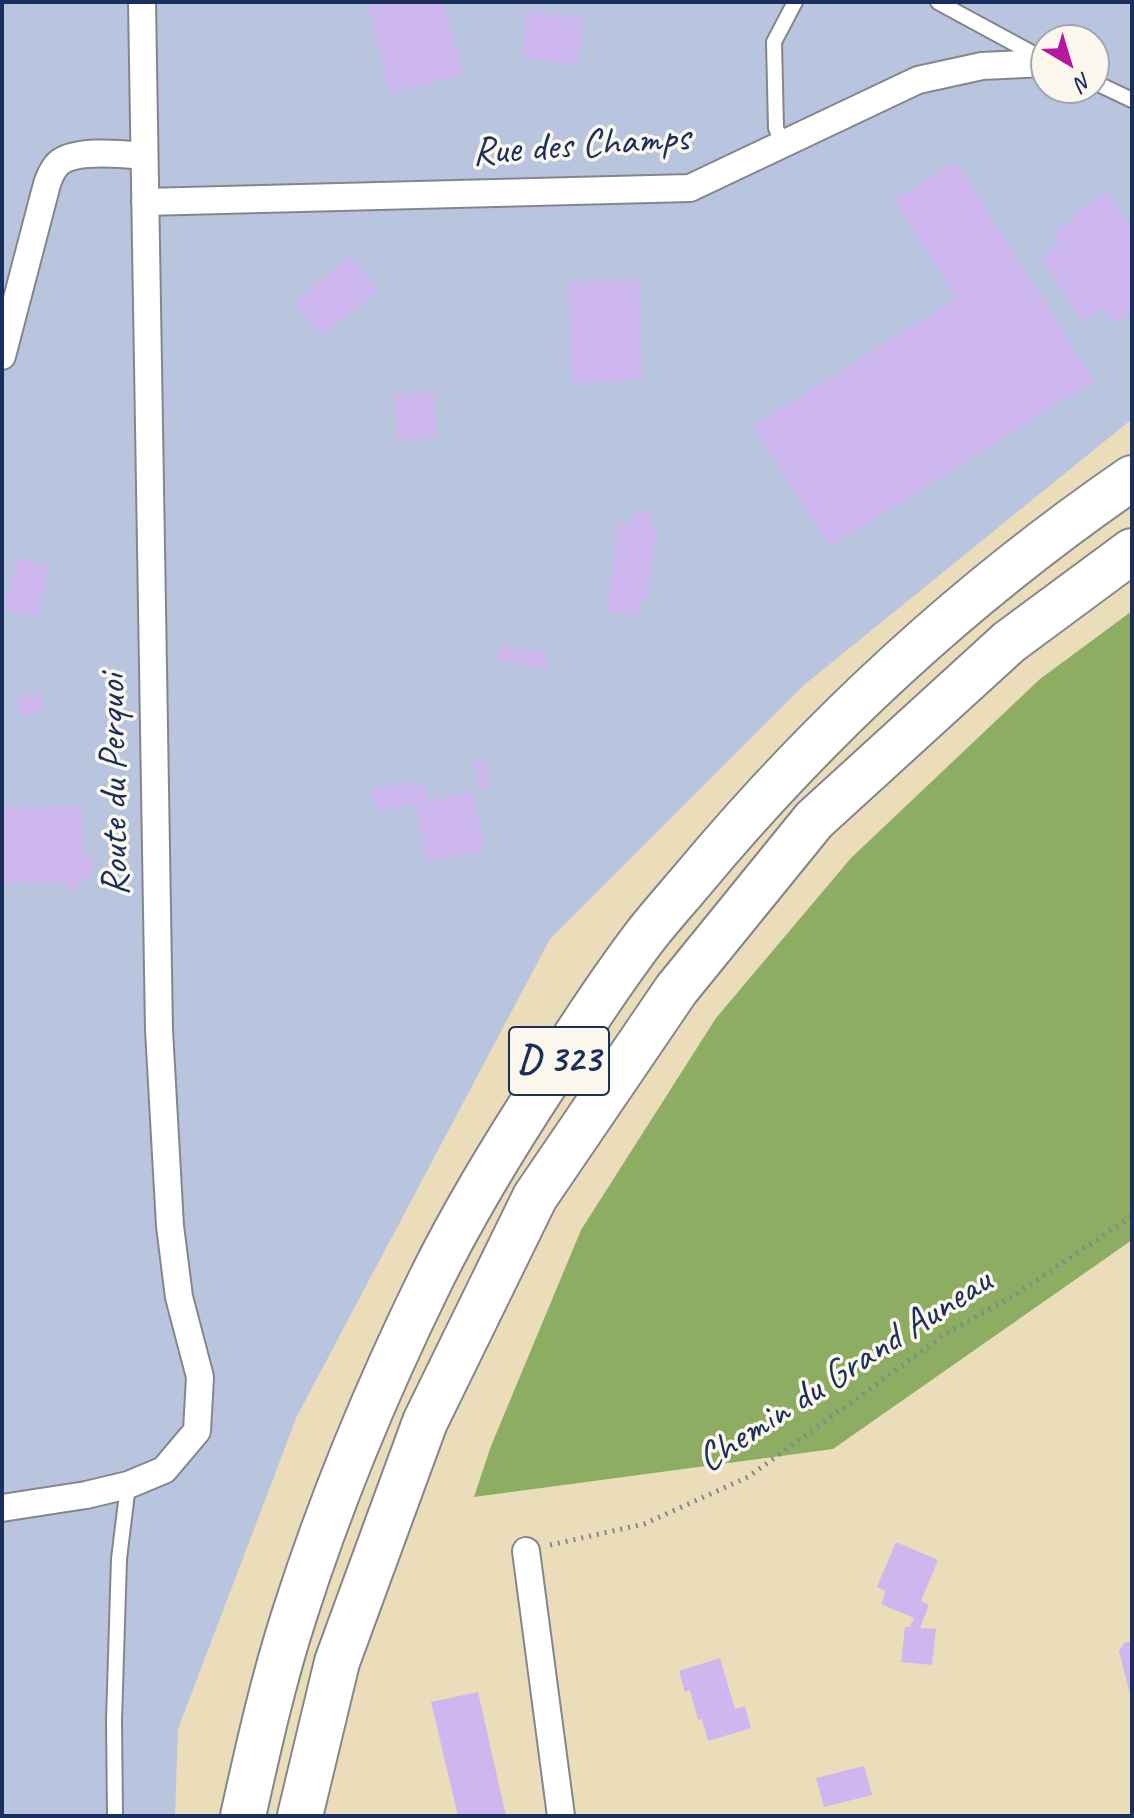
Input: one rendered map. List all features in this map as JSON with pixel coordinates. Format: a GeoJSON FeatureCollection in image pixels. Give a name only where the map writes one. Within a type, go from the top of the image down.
{"type":"FeatureCollection","features":[{"type":"Feature","properties":{"kind":"highway","name":"D 323"},"geometry":{"type":"LineString","coordinates":[[243,1816],[293,1618],[332,1507],[382,1384],[432,1276],[503,1149],[578,1032],[676,899],[736,827],[830,729],[922,643],[1022,559],[1132,478]]}},
{"type":"Feature","properties":{"kind":"highway","name":"D 323"},"geometry":{"type":"LineString","coordinates":[[300,1816],[337,1662],[425,1422],[535,1197],[676,990],[814,820],[1009,642],[1132,551]]}},
{"type":"Feature","properties":{"kind":"street","name":"Route du Perquoi"},"geometry":{"type":"LineString","coordinates":[[2,1508],[128,1485],[164,1470],[197,1431],[200,1377],[179,1297],[172,1240],[159,1030],[142,2]]}},
{"type":"Feature","properties":{"kind":"street","name":"Rue des Champs"},"geometry":{"type":"LineString","coordinates":[[145,202],[690,188],[918,80],[982,66],[1030,63]]}},
{"type":"Feature","properties":{"kind":"street"},"geometry":{"type":"LineString","coordinates":[[2,356],[47,184],[57,164],[74,156],[144,156]]}},
{"type":"Feature","properties":{"kind":"street"},"geometry":{"type":"LineString","coordinates":[[526,1551],[561,1816]]}},
{"type":"Feature","properties":{"kind":"lane"},"geometry":{"type":"LineString","coordinates":[[783,144],[776,128],[774,42],[795,2]]}},
{"type":"Feature","properties":{"kind":"lane"},"geometry":{"type":"LineString","coordinates":[[938,2],[1030,53]]}},
{"type":"Feature","properties":{"kind":"lane"},"geometry":{"type":"LineString","coordinates":[[1110,90],[1132,100]]}},
{"type":"Feature","properties":{"kind":"lane"},"geometry":{"type":"LineString","coordinates":[[115,1816],[118,1574],[128,1485]]}},
{"type":"Feature","properties":{"kind":"path","name":"Chemin du Grand Auneau"},"geometry":{"type":"LineString","coordinates":[[526,1551],[644,1524],[748,1477],[947,1333],[1013,1296],[1132,1216]]}},
{"type":"Feature","properties":{"kind":"shaded area"},"geometry":{"type":"Polygon","coordinates":[[[2,2],[1132,2],[1132,419],[804,685],[550,939],[297,1416],[178,1729],[175,1816],[2,1816],[2,2]]]}},
{"type":"Feature","properties":{"kind":"green space"},"geometry":{"type":"Polygon","coordinates":[[[1132,611],[1132,1240],[833,1449],[474,1497],[491,1446],[581,1230],[716,1018],[851,858],[1040,679],[1132,611]]]}},
{"type":"Feature","properties":{"kind":"building"},"geometry":{"type":"Polygon","coordinates":[[[367,2],[443,2],[463,74],[390,94],[367,2]]]}},
{"type":"Feature","properties":{"kind":"building"},"geometry":{"type":"Polygon","coordinates":[[[527,10],[584,19],[577,64],[522,58],[527,10]]]}},
{"type":"Feature","properties":{"kind":"building"},"geometry":{"type":"Polygon","coordinates":[[[956,161],[1094,381],[830,547],[753,426],[956,298],[894,200],[956,161]]]}},
{"type":"Feature","properties":{"kind":"building"},"geometry":{"type":"Polygon","coordinates":[[[1108,191],[1128,224],[1132,221],[1132,312],[1112,324],[1103,308],[1082,321],[1041,257],[1060,244],[1052,232],[1077,216],[1074,212],[1108,191]]]}},
{"type":"Feature","properties":{"kind":"building"},"geometry":{"type":"Polygon","coordinates":[[[350,256],[378,291],[322,335],[294,303],[350,256]]]}},
{"type":"Feature","properties":{"kind":"building"},"geometry":{"type":"Polygon","coordinates":[[[639,279],[642,380],[572,383],[568,282],[639,279]]]}},
{"type":"Feature","properties":{"kind":"building"},"geometry":{"type":"Polygon","coordinates":[[[435,392],[436,438],[397,440],[395,394],[435,392]]]}},
{"type":"Feature","properties":{"kind":"building"},"geometry":{"type":"Polygon","coordinates":[[[635,510],[653,513],[651,526],[657,527],[647,599],[641,598],[639,616],[607,611],[618,522],[633,524],[635,510]]]}},
{"type":"Feature","properties":{"kind":"building"},"geometry":{"type":"Polygon","coordinates":[[[17,557],[50,566],[37,618],[4,610],[17,557]]]}},
{"type":"Feature","properties":{"kind":"building"},"geometry":{"type":"Polygon","coordinates":[[[500,646],[548,653],[546,668],[497,660],[500,646]]]}},
{"type":"Feature","properties":{"kind":"building"},"geometry":{"type":"Polygon","coordinates":[[[42,693],[44,713],[19,715],[18,696],[42,693]]]}},
{"type":"Feature","properties":{"kind":"building"},"geometry":{"type":"Polygon","coordinates":[[[483,759],[491,787],[480,790],[473,762],[483,759]]]}},
{"type":"Feature","properties":{"kind":"building"},"geometry":{"type":"Polygon","coordinates":[[[410,781],[411,787],[424,784],[428,801],[472,791],[485,850],[427,862],[415,804],[376,812],[371,790],[410,781]]]}},
{"type":"Feature","properties":{"kind":"building"},"geometry":{"type":"Polygon","coordinates":[[[82,806],[82,855],[91,855],[92,873],[72,892],[61,882],[2,883],[2,807],[82,806]]]}},
{"type":"Feature","properties":{"kind":"building"},"geometry":{"type":"Polygon","coordinates":[[[896,1542],[938,1560],[921,1601],[929,1605],[920,1628],[936,1629],[932,1665],[901,1662],[905,1627],[910,1627],[914,1618],[881,1604],[886,1591],[877,1587],[896,1542]]]}},
{"type":"Feature","properties":{"kind":"building"},"geometry":{"type":"Polygon","coordinates":[[[1132,1641],[1131,1698],[1119,1651],[1124,1643],[1132,1641]]]}},
{"type":"Feature","properties":{"kind":"building"},"geometry":{"type":"Polygon","coordinates":[[[720,1658],[735,1709],[745,1706],[751,1728],[708,1741],[702,1719],[698,1720],[690,1690],[685,1692],[679,1671],[720,1658]]]}},
{"type":"Feature","properties":{"kind":"building"},"geometry":{"type":"Polygon","coordinates":[[[478,1692],[506,1816],[458,1816],[431,1702],[478,1692]]]}},
{"type":"Feature","properties":{"kind":"building"},"geometry":{"type":"Polygon","coordinates":[[[864,1766],[872,1795],[824,1807],[816,1778],[864,1766]]]}}]}
